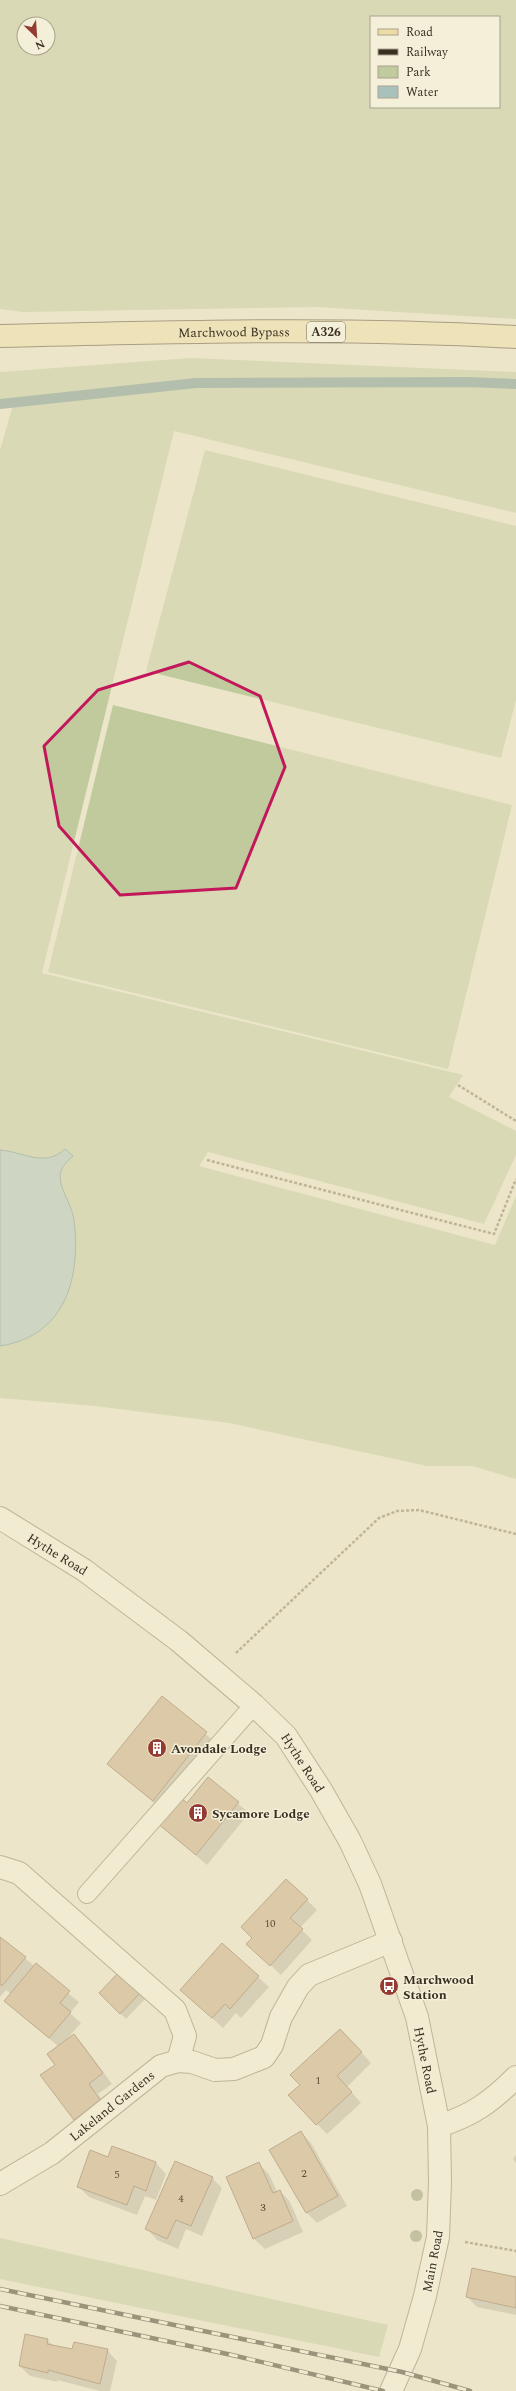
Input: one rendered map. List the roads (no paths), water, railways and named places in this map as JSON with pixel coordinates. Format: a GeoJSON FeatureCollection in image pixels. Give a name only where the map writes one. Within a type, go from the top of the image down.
{"type":"FeatureCollection","features":[{"type":"Feature","properties":{"kind":"main road","name":"Marchwood Bypass"},"geometry":{"type":"LineString","coordinates":[[0,336],[238,330],[458,334],[516,337]]}},
{"type":"Feature","properties":{"kind":"street","name":"Hythe Road"},"geometry":{"type":"LineString","coordinates":[[0,1518],[84,1570],[217,1671],[286,1736],[321,1790],[354,1848],[370,1884],[418,2017],[439,2126]]}},
{"type":"Feature","properties":{"kind":"street"},"geometry":{"type":"LineString","coordinates":[[0,1867],[19,1873],[175,2010],[185,2036],[178,2061]]}},
{"type":"Feature","properties":{"kind":"street","name":"Lakeland Gardens"},"geometry":{"type":"LineString","coordinates":[[0,2184],[52,2153],[161,2066],[178,2061],[192,2062],[215,2070],[234,2069],[264,2057],[272,2045],[281,2016],[298,1987],[310,1975],[390,1940]]}},
{"type":"Feature","properties":{"kind":"street"},"geometry":{"type":"LineString","coordinates":[[439,2126],[475,2112],[492,2101],[516,2077]]}},
{"type":"Feature","properties":{"kind":"street","name":"Main Road"},"geometry":{"type":"LineString","coordinates":[[392,2391],[410,2349],[426,2296],[438,2238],[440,2182],[439,2126]]}},
{"type":"Feature","properties":{"kind":"lane"},"geometry":{"type":"LineString","coordinates":[[87,1894],[254,1705]]}},
{"type":"Feature","properties":{"kind":"water"},"geometry":{"type":"Polygon","coordinates":[[[65,1149],[73,1156],[64,1165],[60,1176],[62,1187],[74,1220],[76,1241],[75,1262],[71,1282],[64,1301],[54,1317],[40,1330],[22,1340],[0,1346],[0,1150],[42,1158],[57,1155],[65,1149]]]}},
{"type":"Feature","properties":{"kind":"waterway"},"geometry":{"type":"LineString","coordinates":[[0,404],[196,383],[468,382],[516,384]]}},
{"type":"Feature","properties":{"kind":"railway"},"geometry":{"type":"LineString","coordinates":[[0,2289],[402,2372],[470,2391]]}},
{"type":"Feature","properties":{"kind":"railway"},"geometry":{"type":"LineString","coordinates":[[0,2306],[232,2355],[383,2391]]}},
{"type":"Feature","properties":{"kind":"place","name":"Avondale Lodge"},"geometry":{"type":"Point","coordinates":[157,1748]}},
{"type":"Feature","properties":{"kind":"place","name":"Sycamore Lodge"},"geometry":{"type":"Point","coordinates":[198,1813]}},
{"type":"Feature","properties":{"kind":"place","name":"Marchwood Station"},"geometry":{"type":"Point","coordinates":[389,1986]}}]}
